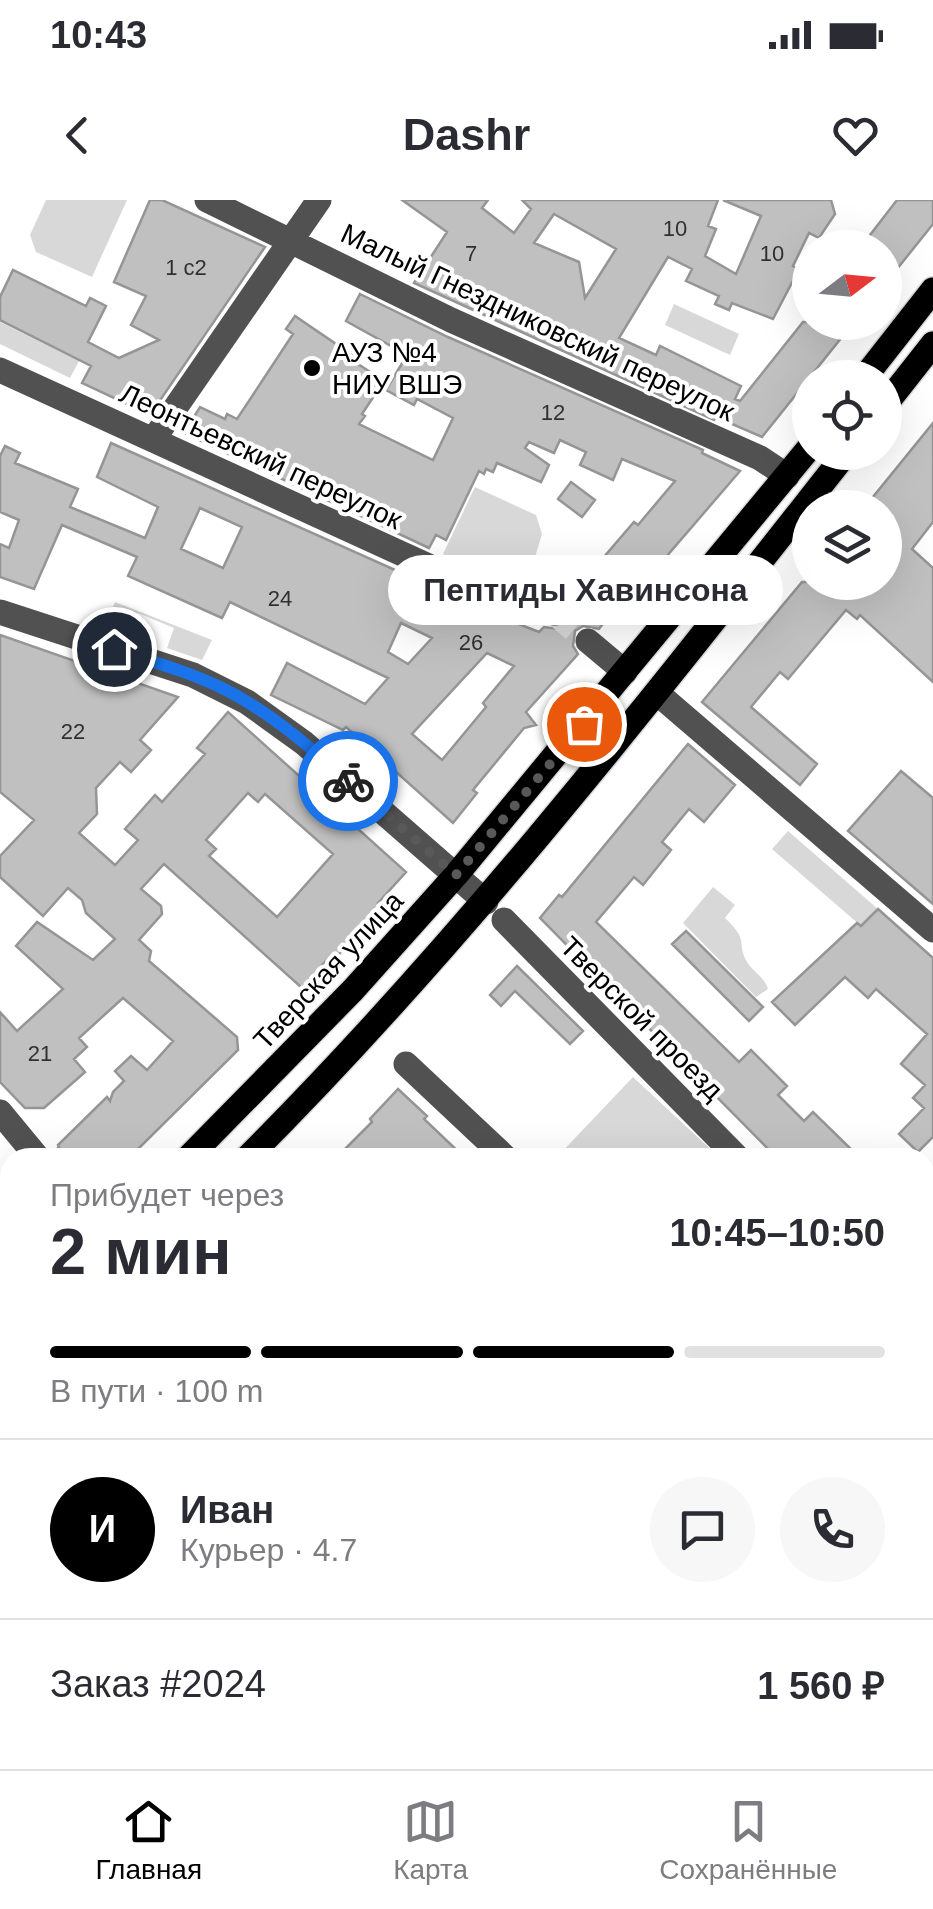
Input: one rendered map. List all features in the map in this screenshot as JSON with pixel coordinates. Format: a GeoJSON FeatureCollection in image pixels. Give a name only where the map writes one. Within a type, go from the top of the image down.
{"type":"FeatureCollection","features":[{"type":"Feature","properties":{"kind":"main road"},"geometry":{"type":"LineString","coordinates":[[878,360],[933,290]]}},
{"type":"Feature","properties":{"kind":"main road"},"geometry":{"type":"LineString","coordinates":[[902,383],[933,344]]}},
{"type":"Feature","properties":{"kind":"main road","name":"Тверская улица"},"geometry":{"type":"LineString","coordinates":[[198,1148],[341,1003],[456,875],[792,470]]}},
{"type":"Feature","properties":{"kind":"main road"},"geometry":{"type":"LineString","coordinates":[[257,1148],[495,911],[657,694],[833,470]]}},
{"type":"Feature","properties":{"kind":"street","name":"Малый Гнездниковский переулок"},"geometry":{"type":"LineString","coordinates":[[207,200],[451,320],[760,458],[787,476]]}},
{"type":"Feature","properties":{"kind":"street"},"geometry":{"type":"LineString","coordinates":[[154,440],[318,200]]}},
{"type":"Feature","properties":{"kind":"street","name":"Леонтьевский переулок"},"geometry":{"type":"LineString","coordinates":[[0,370],[506,601],[555,614]]}},
{"type":"Feature","properties":{"kind":"street","name":"Тверской проезд"},"geometry":{"type":"LineString","coordinates":[[0,612],[193,676],[247,702],[304,743],[495,911],[728,1148]]}},
{"type":"Feature","properties":{"kind":"street"},"geometry":{"type":"LineString","coordinates":[[588,642],[624,672]]}},
{"type":"Feature","properties":{"kind":"street"},"geometry":{"type":"LineString","coordinates":[[657,694],[933,930]]}},
{"type":"Feature","properties":{"kind":"street"},"geometry":{"type":"LineString","coordinates":[[406,1064],[495,1148]]}},
{"type":"Feature","properties":{"kind":"street"},"geometry":{"type":"LineString","coordinates":[[0,1112],[30,1148]]}},
{"type":"Feature","properties":{"kind":"shaded area"},"geometry":{"type":"Polygon","coordinates":[[[46,200],[127,200],[92,277],[36,252],[30,235],[46,200]]]}},
{"type":"Feature","properties":{"kind":"shaded area"},"geometry":{"type":"Polygon","coordinates":[[[674,304],[739,334],[730,355],[665,325],[674,304]]]}},
{"type":"Feature","properties":{"kind":"shaded area"},"geometry":{"type":"Polygon","coordinates":[[[0,322],[79,361],[70,378],[0,344],[0,322]]]}},
{"type":"Feature","properties":{"kind":"shaded area"},"geometry":{"type":"Polygon","coordinates":[[[475,487],[536,515],[542,534],[525,590],[443,554],[475,487]]]}},
{"type":"Feature","properties":{"kind":"shaded area"},"geometry":{"type":"Polygon","coordinates":[[[115,602],[212,640],[202,660],[167,648],[174,628],[138,613],[128,636],[104,628],[115,602]]]}},
{"type":"Feature","properties":{"kind":"shaded area"},"geometry":{"type":"Polygon","coordinates":[[[788,831],[878,909],[861,926],[772,849],[788,831]]]}},
{"type":"Feature","properties":{"kind":"shaded area"},"geometry":{"type":"Polygon","coordinates":[[[713,887],[735,905],[725,918],[740,937],[747,962],[768,989],[756,997],[683,923],[713,887]]]}},
{"type":"Feature","properties":{"kind":"shaded area"},"geometry":{"type":"Polygon","coordinates":[[[633,1077],[709,1148],[566,1148],[633,1077]]]}},
{"type":"Feature","properties":{"kind":"building"},"geometry":{"type":"Polygon","coordinates":[[[150,200],[162,200],[265,247],[150,415],[82,383],[91,366],[0,320],[0,297],[13,270],[86,306],[90,298],[106,306],[88,342],[119,358],[159,340],[131,325],[146,296],[114,282],[150,200]]]}},
{"type":"Feature","properties":{"kind":"building"},"geometry":{"type":"Polygon","coordinates":[[[402,200],[488,200],[482,208],[514,233],[531,209],[522,200],[718,200],[708,226],[716,229],[705,256],[736,274],[761,216],[723,200],[831,200],[835,214],[824,230],[792,230],[792,282],[773,319],[732,303],[729,310],[715,304],[719,296],[686,281],[692,269],[668,257],[619,338],[656,355],[660,346],[741,386],[735,399],[740,401],[792,336],[792,340],[840,340],[824,360],[792,360],[792,400],[762,437],[716,417],[714,420],[414,283],[447,232],[402,200]],[[554,214],[534,243],[579,262],[585,298],[616,249],[554,214]]]}},
{"type":"Feature","properties":{"kind":"building"},"geometry":{"type":"Polygon","coordinates":[[[897,200],[933,200],[933,224],[902,263],[902,230],[874,230],[897,200]]]}},
{"type":"Feature","properties":{"kind":"building"},"geometry":{"type":"Polygon","coordinates":[[[360,294],[703,450],[702,453],[740,471],[660,564],[659,575],[643,570],[599,629],[583,626],[575,631],[573,646],[578,654],[526,712],[536,725],[524,728],[473,790],[477,793],[453,823],[346,727],[343,730],[271,695],[287,663],[365,704],[388,678],[230,602],[222,618],[128,576],[137,557],[62,525],[34,589],[0,577],[0,544],[9,548],[19,520],[0,512],[0,456],[5,446],[20,453],[15,463],[78,489],[70,507],[145,538],[158,507],[97,477],[111,443],[498,616],[539,632],[544,627],[559,629],[566,625],[571,616],[566,601],[675,481],[622,459],[613,480],[580,465],[586,452],[560,440],[554,453],[529,442],[525,448],[549,465],[541,482],[497,463],[493,472],[479,471],[446,540],[436,535],[429,548],[184,433],[200,407],[225,419],[227,414],[237,419],[293,334],[286,329],[295,316],[384,381],[359,424],[433,460],[453,418],[417,399],[414,405],[386,390],[407,355],[346,321],[360,294]],[[200,508],[181,549],[223,568],[242,527],[200,508]],[[401,623],[388,652],[408,664],[432,638],[401,623]],[[487,653],[412,734],[442,760],[514,666],[487,653]]]}},
{"type":"Feature","properties":{"kind":"building"},"geometry":{"type":"Polygon","coordinates":[[[933,423],[933,522],[912,549],[933,568],[933,682],[860,615],[857,619],[846,610],[788,679],[780,672],[751,707],[817,764],[800,785],[702,702],[792,594],[792,600],[902,600],[902,490],[879,490],[895,470],[902,470],[902,461],[933,423]]]}},
{"type":"Feature","properties":{"kind":"building"},"geometry":{"type":"Polygon","coordinates":[[[571,482],[595,500],[582,517],[558,499],[571,482]]]}},
{"type":"Feature","properties":{"kind":"building"},"geometry":{"type":"Polygon","coordinates":[[[0,635],[178,697],[140,740],[151,750],[131,772],[120,762],[96,788],[97,814],[79,833],[115,865],[138,840],[125,829],[155,795],[162,802],[205,754],[197,748],[228,712],[406,872],[334,960],[330,956],[302,988],[164,864],[141,889],[161,906],[162,914],[139,940],[151,951],[149,961],[237,1037],[238,1050],[139,1148],[58,1148],[107,1097],[110,1101],[124,1081],[115,1071],[131,1056],[147,1070],[173,1041],[123,998],[79,1038],[87,1047],[74,1059],[85,1072],[44,1108],[25,1108],[0,1082],[0,1012],[17,1031],[63,989],[16,946],[37,922],[93,960],[115,939],[86,913],[82,900],[68,888],[43,916],[0,877],[0,856],[34,820],[0,792],[0,635]],[[248,793],[206,840],[216,849],[209,856],[277,917],[333,854],[265,794],[258,802],[248,793]]]}},
{"type":"Feature","properties":{"kind":"building"},"geometry":{"type":"Polygon","coordinates":[[[688,744],[735,785],[704,822],[689,809],[662,842],[671,850],[643,885],[634,877],[596,922],[739,1062],[751,1050],[787,1086],[778,1095],[804,1121],[813,1112],[850,1148],[767,1148],[540,918],[559,895],[562,897],[688,744]]]}},
{"type":"Feature","properties":{"kind":"building"},"geometry":{"type":"Polygon","coordinates":[[[901,771],[933,798],[933,904],[848,831],[901,771]]]}},
{"type":"Feature","properties":{"kind":"building"},"geometry":{"type":"Polygon","coordinates":[[[878,909],[933,958],[933,1137],[922,1148],[914,1148],[899,1134],[924,1108],[913,1098],[925,1085],[901,1064],[927,1034],[876,989],[868,998],[845,977],[795,1025],[772,1002],[857,923],[861,926],[878,909]]]}},
{"type":"Feature","properties":{"kind":"building"},"geometry":{"type":"Polygon","coordinates":[[[686,931],[763,1007],[749,1021],[672,944],[686,931]]]}},
{"type":"Feature","properties":{"kind":"building"},"geometry":{"type":"Polygon","coordinates":[[[517,966],[583,1031],[570,1044],[515,991],[501,1006],[490,995],[517,966]]]}},
{"type":"Feature","properties":{"kind":"building"},"geometry":{"type":"Polygon","coordinates":[[[398,1089],[454,1148],[346,1148],[372,1122],[370,1119],[398,1089]]]}},
{"type":"Feature","properties":{"kind":"tunnel"},"geometry":{"type":"LineString","coordinates":[[555,613],[588,641]]}},
{"type":"Feature","properties":{"kind":"way so far"},"geometry":{"type":"LineString","coordinates":[[348,781],[456,875],[584,724]]}},
{"type":"Feature","properties":{"kind":"place","name":"АУЗ №4 НИУ ВШЭ"},"geometry":{"type":"Point","coordinates":[312,368]}},
{"type":"Feature","properties":{"kind":"place","name":"Пептиды Хавинсона"},"geometry":{"type":"Point","coordinates":[584,724]}},
{"type":"Feature","properties":{"kind":"route"},"geometry":{"type":"LineString","coordinates":[[114,649],[193,676],[247,702],[348,781]]}}]}
